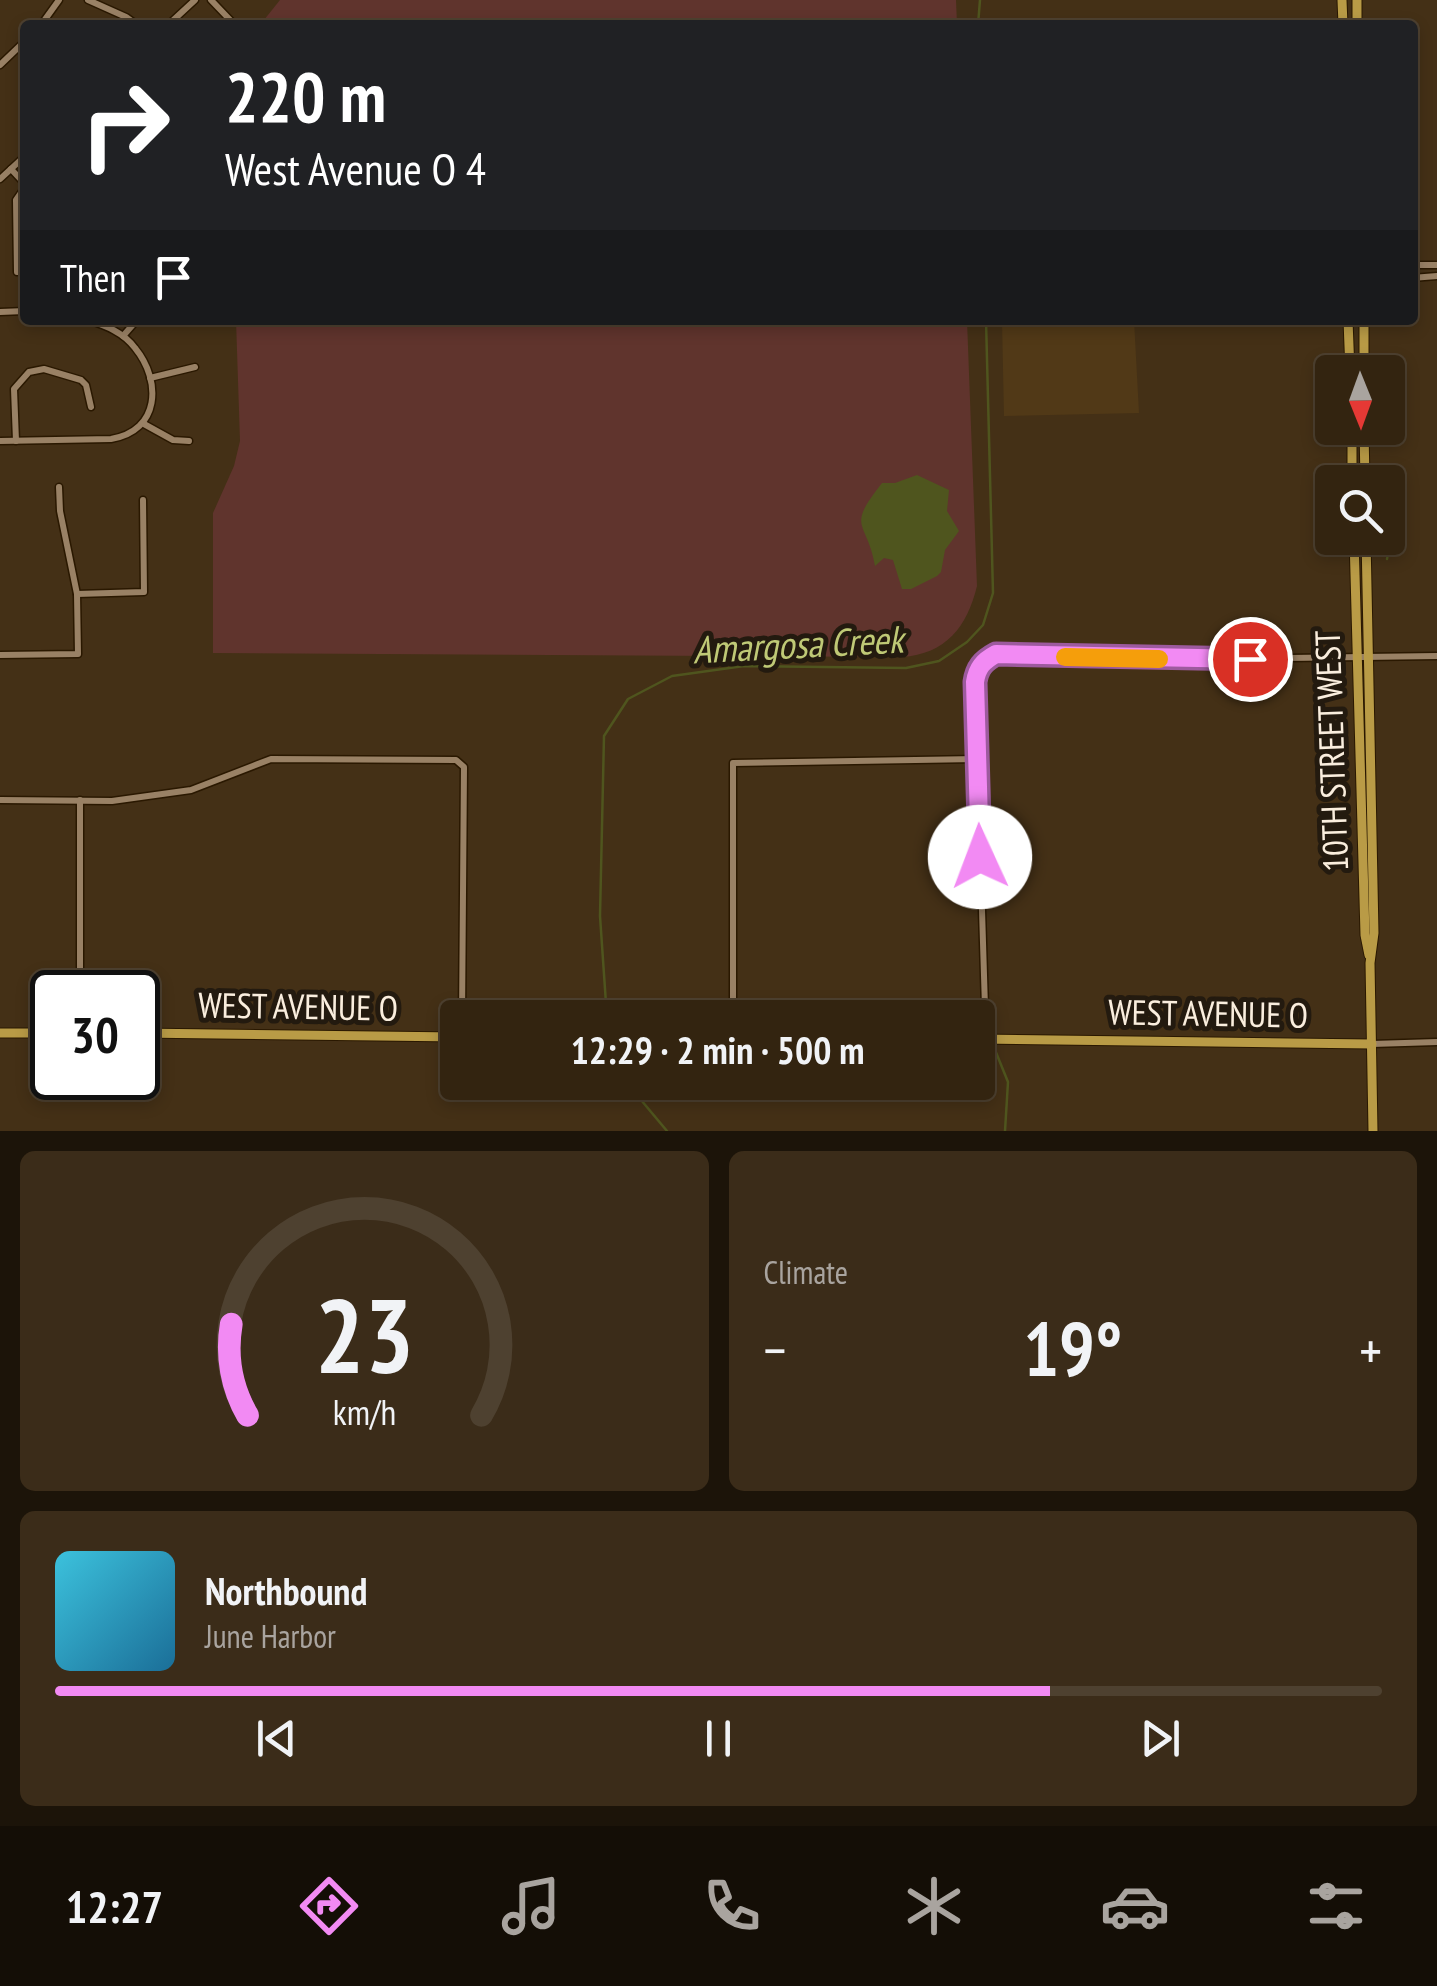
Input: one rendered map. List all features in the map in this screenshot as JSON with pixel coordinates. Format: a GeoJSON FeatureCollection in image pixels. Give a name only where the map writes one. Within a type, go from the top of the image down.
{"type":"FeatureCollection","features":[{"type":"Feature","properties":{"kind":"main road"},"geometry":{"type":"LineString","coordinates":[[1348,325],[1349,355]]}},
{"type":"Feature","properties":{"kind":"main road"},"geometry":{"type":"LineString","coordinates":[[1364,325],[1364,355]]}},
{"type":"Feature","properties":{"kind":"main road","name":"10TH STREET WEST"},"geometry":{"type":"LineString","coordinates":[[1355,555],[1374,933],[1370,963],[1373,1131]]}},
{"type":"Feature","properties":{"kind":"main road","name":"10TH STREET WEST"},"geometry":{"type":"LineString","coordinates":[[1362,659],[1365,555]]}},
{"type":"Feature","properties":{"kind":"main road"},"geometry":{"type":"LineString","coordinates":[[0,1033],[30,1032]]}},
{"type":"Feature","properties":{"kind":"main road","name":"WEST AVENUE O"},"geometry":{"type":"LineString","coordinates":[[160,1033],[440,1037]]}},
{"type":"Feature","properties":{"kind":"main road","name":"WEST AVENUE O"},"geometry":{"type":"LineString","coordinates":[[995,1040],[1372,1044]]}},
{"type":"Feature","properties":{"kind":"street"},"geometry":{"type":"LineString","coordinates":[[88,0],[130,20]]}},
{"type":"Feature","properties":{"kind":"street"},"geometry":{"type":"LineString","coordinates":[[173,20],[195,0]]}},
{"type":"Feature","properties":{"kind":"street"},"geometry":{"type":"LineString","coordinates":[[211,0],[231,20]]}},
{"type":"Feature","properties":{"kind":"street"},"geometry":{"type":"LineString","coordinates":[[0,65],[20,46]]}},
{"type":"Feature","properties":{"kind":"street"},"geometry":{"type":"LineString","coordinates":[[0,179],[20,161]]}},
{"type":"Feature","properties":{"kind":"street"},"geometry":{"type":"LineString","coordinates":[[12,168],[20,178]]}},
{"type":"Feature","properties":{"kind":"street"},"geometry":{"type":"LineString","coordinates":[[20,193],[16,200],[20,258]]}},
{"type":"Feature","properties":{"kind":"street"},"geometry":{"type":"LineString","coordinates":[[0,441],[112,438],[128,436],[144,424],[152,399],[150,378],[135,348],[123,336],[99,325]]}},
{"type":"Feature","properties":{"kind":"street"},"geometry":{"type":"LineString","coordinates":[[123,336],[133,325]]}},
{"type":"Feature","properties":{"kind":"street"},"geometry":{"type":"LineString","coordinates":[[150,378],[195,367]]}},
{"type":"Feature","properties":{"kind":"street"},"geometry":{"type":"LineString","coordinates":[[16,441],[14,389],[29,372],[44,368],[81,380],[91,407]]}},
{"type":"Feature","properties":{"kind":"street"},"geometry":{"type":"LineString","coordinates":[[144,424],[173,440],[189,441]]}},
{"type":"Feature","properties":{"kind":"street"},"geometry":{"type":"LineString","coordinates":[[0,655],[78,654],[77,594],[60,511],[60,487]]}},
{"type":"Feature","properties":{"kind":"street"},"geometry":{"type":"LineString","coordinates":[[77,594],[144,592],[143,500]]}},
{"type":"Feature","properties":{"kind":"street"},"geometry":{"type":"LineString","coordinates":[[981,1000],[976,672],[982,663],[996,654],[1154,660],[1437,656]]}},
{"type":"Feature","properties":{"kind":"street"},"geometry":{"type":"LineString","coordinates":[[0,800],[112,800],[190,790],[271,759],[456,760],[464,767],[462,1000]]}},
{"type":"Feature","properties":{"kind":"street"},"geometry":{"type":"LineString","coordinates":[[733,1000],[733,762],[978,759]]}},
{"type":"Feature","properties":{"kind":"street"},"geometry":{"type":"LineString","coordinates":[[80,800],[80,970]]}},
{"type":"Feature","properties":{"kind":"street","name":"WEST AVENUE O"},"geometry":{"type":"LineString","coordinates":[[1372,1044],[1437,1042]]}},
{"type":"Feature","properties":{"kind":"shaded area"},"geometry":{"type":"Polygon","coordinates":[[[280,0],[956,0],[957,20],[264,20],[280,0]]]}},
{"type":"Feature","properties":{"kind":"shaded area"},"geometry":{"type":"Polygon","coordinates":[[[236,325],[967,325],[977,586],[967,614],[952,636],[931,650],[902,657],[213,653],[213,513],[234,466],[240,441],[236,325]]]}},
{"type":"Feature","properties":{"kind":"shaded area"},"geometry":{"type":"Polygon","coordinates":[[[1002,325],[1134,325],[1139,413],[1004,416],[1002,325]]]}},
{"type":"Feature","properties":{"kind":"shaded area"},"geometry":{"type":"Polygon","coordinates":[[[917,475],[949,490],[947,511],[959,531],[945,550],[941,572],[911,589],[902,589],[893,560],[884,558],[875,566],[861,518],[882,483],[917,475]]]}},
{"type":"Feature","properties":{"kind":"waterway","name":"Amargosa Creek"},"geometry":{"type":"LineString","coordinates":[[978,20],[980,0]]}},
{"type":"Feature","properties":{"kind":"waterway","name":"Amargosa Creek"},"geometry":{"type":"LineString","coordinates":[[606,1000],[600,916],[604,736],[628,699],[672,676],[744,666],[906,668],[939,661],[967,642],[983,625],[993,593],[986,325]]}},
{"type":"Feature","properties":{"kind":"waterway"},"geometry":{"type":"LineString","coordinates":[[1387,559],[1388,555]]}},
{"type":"Feature","properties":{"kind":"waterway"},"geometry":{"type":"LineString","coordinates":[[995,1050],[1008,1082],[1005,1131]]}},
{"type":"Feature","properties":{"kind":"waterway","name":"Amargosa Creek"},"geometry":{"type":"LineString","coordinates":[[641,1100],[667,1131]]}},
{"type":"Feature","properties":{"kind":"slow traffic"},"geometry":{"type":"LineString","coordinates":[[1065,657],[1159,659]]}},
{"type":"Feature","properties":{"kind":"route"},"geometry":{"type":"LineString","coordinates":[[980,857],[975,682],[982,663],[996,654],[1250,659]]}}]}
